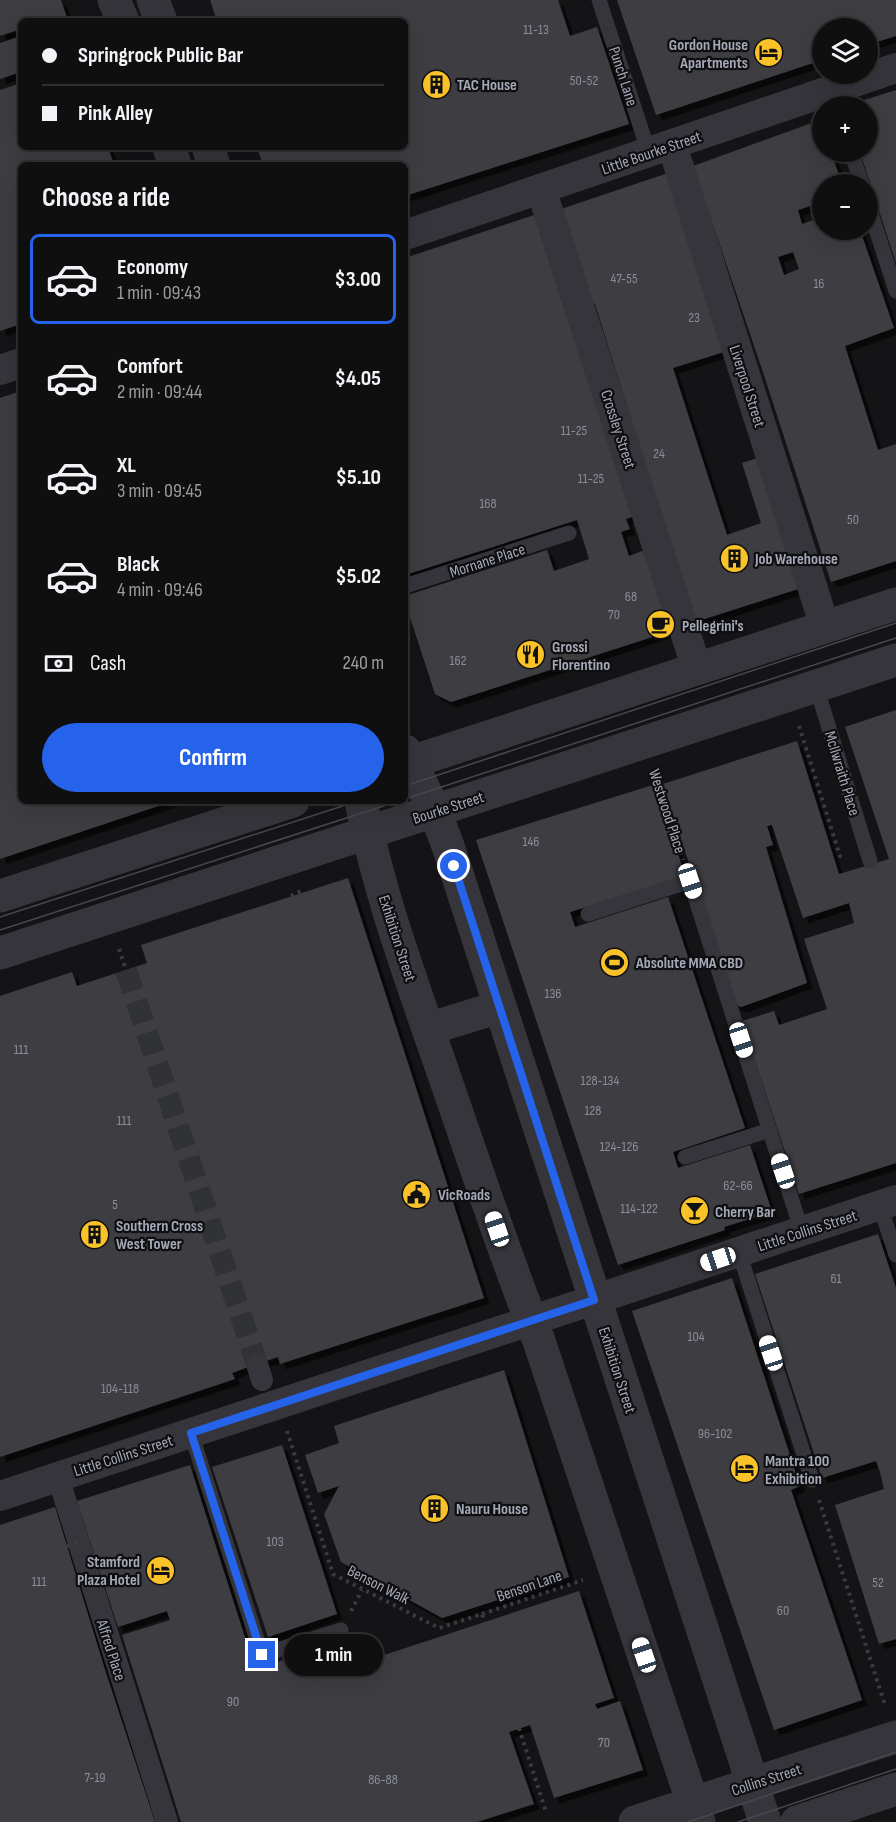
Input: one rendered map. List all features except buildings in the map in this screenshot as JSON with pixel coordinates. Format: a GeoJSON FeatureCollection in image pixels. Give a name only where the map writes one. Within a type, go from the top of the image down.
{"type":"FeatureCollection","features":[{"type":"Feature","properties":{"kind":"street"},"geometry":{"type":"LineString","coordinates":[[114,0],[122,18]]}},
{"type":"Feature","properties":{"kind":"street"},"geometry":{"type":"LineString","coordinates":[[153,0],[160,18]]}},
{"type":"Feature","properties":{"kind":"street","name":"Little Bourke Street"},"geometry":{"type":"LineString","coordinates":[[840,96],[896,68]]}},
{"type":"Feature","properties":{"kind":"street","name":"Little Bourke Street"},"geometry":{"type":"LineString","coordinates":[[408,234],[660,149],[812,105]]}},
{"type":"Feature","properties":{"kind":"street","name":"Liverpool Street"},"geometry":{"type":"LineString","coordinates":[[660,149],[825,627]]}},
{"type":"Feature","properties":{"kind":"street","name":"Crossley Street"},"geometry":{"type":"LineString","coordinates":[[541,189],[697,669]]}},
{"type":"Feature","properties":{"kind":"street"},"geometry":{"type":"LineString","coordinates":[[0,370],[18,364]]}},
{"type":"Feature","properties":{"kind":"street"},"geometry":{"type":"LineString","coordinates":[[408,759],[445,753],[896,604]]}},
{"type":"Feature","properties":{"kind":"street","name":"Bourke Street"},"geometry":{"type":"LineString","coordinates":[[0,953],[896,660]]}},
{"type":"Feature","properties":{"kind":"street","name":"Exhibition Street"},"geometry":{"type":"LineString","coordinates":[[408,761],[435,811],[448,846],[765,1822]]}},
{"type":"Feature","properties":{"kind":"street"},"geometry":{"type":"LineString","coordinates":[[0,896],[284,804]]}},
{"type":"Feature","properties":{"kind":"street","name":"Exhibition Street"},"geometry":{"type":"LineString","coordinates":[[362,804],[379,880],[428,1029],[520,1296],[531,1321],[696,1813]]}},
{"type":"Feature","properties":{"kind":"street"},"geometry":{"type":"LineString","coordinates":[[428,1029],[499,1007]]}},
{"type":"Feature","properties":{"kind":"street","name":"Little Collins Street"},"geometry":{"type":"LineString","coordinates":[[0,1496],[888,1203]]}},
{"type":"Feature","properties":{"kind":"street","name":"Alfred Place"},"geometry":{"type":"LineString","coordinates":[[57,1477],[167,1822]]}},
{"type":"Feature","properties":{"kind":"street","name":"Collins Street"},"geometry":{"type":"LineString","coordinates":[[635,1822],[696,1813],[753,1784],[896,1737]]}},
{"type":"Feature","properties":{"kind":"street"},"geometry":{"type":"LineString","coordinates":[[797,1822],[896,1789]]}},
{"type":"Feature","properties":{"kind":"lane","name":"Punch Lane"},"geometry":{"type":"LineString","coordinates":[[598,0],[660,149]]}},
{"type":"Feature","properties":{"kind":"lane"},"geometry":{"type":"LineString","coordinates":[[878,235],[896,291]]}},
{"type":"Feature","properties":{"kind":"lane","name":"Mornane Place"},"geometry":{"type":"LineString","coordinates":[[408,585],[569,533]]}},
{"type":"Feature","properties":{"kind":"lane","name":"McIlwraith Place"},"geometry":{"type":"LineString","coordinates":[[816,686],[870,861]]}},
{"type":"Feature","properties":{"kind":"lane"},"geometry":{"type":"LineString","coordinates":[[588,914],[690,881],[802,1232]]}},
{"type":"Feature","properties":{"kind":"lane"},"geometry":{"type":"LineString","coordinates":[[685,1157],[770,1131]]}},
{"type":"Feature","properties":{"kind":"lane"},"geometry":{"type":"LineString","coordinates":[[888,1203],[896,1255]]}},
{"type":"Feature","properties":{"kind":"lane"},"geometry":{"type":"LineString","coordinates":[[739,1252],[812,1480]]}},
{"type":"Feature","properties":{"kind":"lane"},"geometry":{"type":"LineString","coordinates":[[191,1433],[262,1655],[340,1630]]}},
{"type":"Feature","properties":{"kind":"path","name":"Westwood Place"},"geometry":{"type":"LineString","coordinates":[[646,742],[690,881]]}},
{"type":"Feature","properties":{"kind":"path"},"geometry":{"type":"LineString","coordinates":[[291,896],[304,890]]}},
{"type":"Feature","properties":{"kind":"path"},"geometry":{"type":"LineString","coordinates":[[119,949],[126,970]]}},
{"type":"Feature","properties":{"kind":"path","name":"Benson Walk"},"geometry":{"type":"LineString","coordinates":[[286,1428],[333,1574],[439,1628],[482,1614]]}},
{"type":"Feature","properties":{"kind":"path"},"geometry":{"type":"LineString","coordinates":[[812,1480],[885,1705]]}},
{"type":"Feature","properties":{"kind":"path"},"geometry":{"type":"LineString","coordinates":[[67,1546],[89,1539]]}},
{"type":"Feature","properties":{"kind":"path","name":"Benson Lane"},"geometry":{"type":"LineString","coordinates":[[482,1614],[583,1580]]}},
{"type":"Feature","properties":{"kind":"path"},"geometry":{"type":"LineString","coordinates":[[482,1614],[485,1622]]}},
{"type":"Feature","properties":{"kind":"path"},"geometry":{"type":"LineString","coordinates":[[519,1728],[546,1812]]}},
{"type":"Feature","properties":{"kind":"tunnel"},"geometry":{"type":"LineString","coordinates":[[126,970],[257,1364]]}},
{"type":"Feature","properties":{"kind":"tram line"},"geometry":{"type":"LineString","coordinates":[[408,785],[896,623]]}},
{"type":"Feature","properties":{"kind":"tram line"},"geometry":{"type":"LineString","coordinates":[[408,798],[896,638]]}},
{"type":"Feature","properties":{"kind":"tram line"},"geometry":{"type":"LineString","coordinates":[[0,917],[349,804]]}},
{"type":"Feature","properties":{"kind":"tram line"},"geometry":{"type":"LineString","coordinates":[[0,930],[390,804]]}},
{"type":"Feature","properties":{"kind":"tram line"},"geometry":{"type":"LineString","coordinates":[[688,1822],[896,1752]]}},
{"type":"Feature","properties":{"kind":"tram line"},"geometry":{"type":"LineString","coordinates":[[738,1822],[896,1769]]}},
{"type":"Feature","properties":{"kind":"place","name":"Gordon House Apartments"},"geometry":{"type":"Point","coordinates":[769,53]}},
{"type":"Feature","properties":{"kind":"place","name":"TAC House"},"geometry":{"type":"Point","coordinates":[436,84]}},
{"type":"Feature","properties":{"kind":"place","name":"Job Warehouse"},"geometry":{"type":"Point","coordinates":[734,558]}},
{"type":"Feature","properties":{"kind":"place","name":"Pellegrini's"},"geometry":{"type":"Point","coordinates":[661,625]}},
{"type":"Feature","properties":{"kind":"place","name":"Grossi Florentino"},"geometry":{"type":"Point","coordinates":[531,655]}},
{"type":"Feature","properties":{"kind":"place","name":"Absolute MMA CBD"},"geometry":{"type":"Point","coordinates":[615,962]}},
{"type":"Feature","properties":{"kind":"place","name":"VicRoads"},"geometry":{"type":"Point","coordinates":[417,1194]}},
{"type":"Feature","properties":{"kind":"place","name":"Cherry Bar"},"geometry":{"type":"Point","coordinates":[694,1211]}},
{"type":"Feature","properties":{"kind":"place","name":"Southern Cross West Tower"},"geometry":{"type":"Point","coordinates":[95,1234]}},
{"type":"Feature","properties":{"kind":"place","name":"Mantra 100 Exhibition"},"geometry":{"type":"Point","coordinates":[744,1469]}},
{"type":"Feature","properties":{"kind":"place","name":"Nauru House"},"geometry":{"type":"Point","coordinates":[435,1508]}},
{"type":"Feature","properties":{"kind":"place","name":"Stamford Plaza Hotel"},"geometry":{"type":"Point","coordinates":[161,1570]}},
{"type":"Feature","properties":{"kind":"route"},"geometry":{"type":"LineString","coordinates":[[262,1655],[191,1433],[594,1300],[454,866]]}}]}
